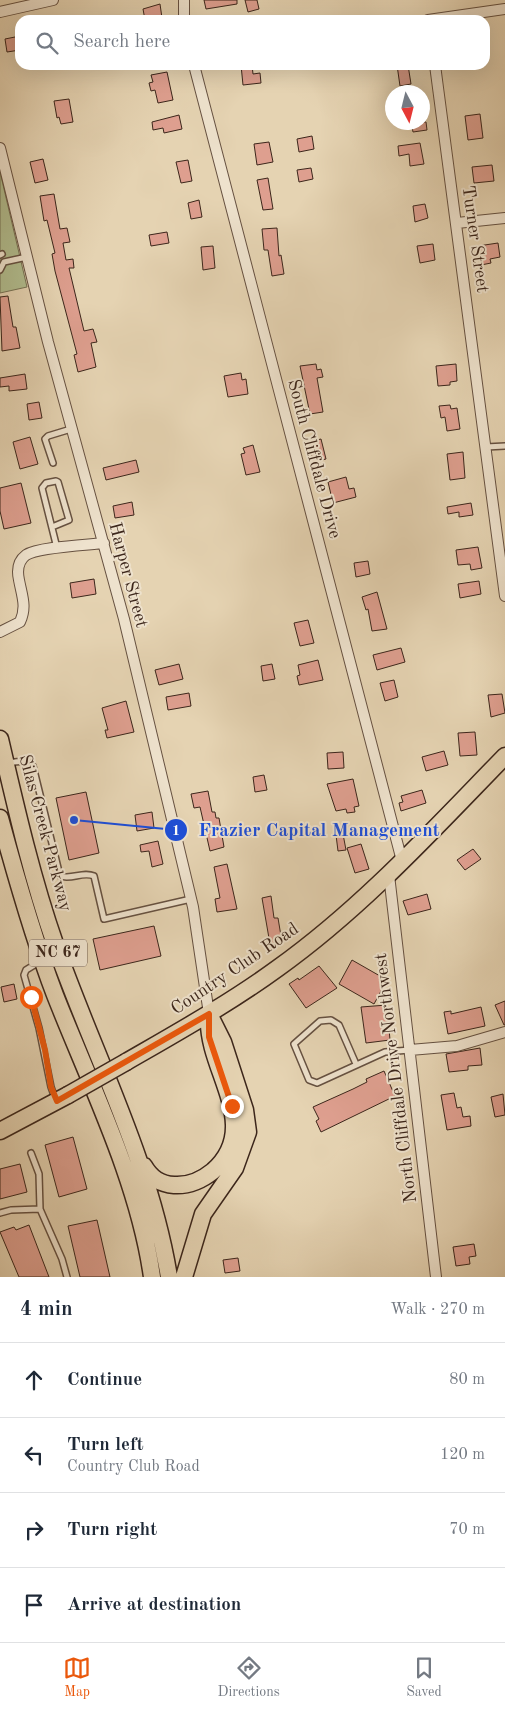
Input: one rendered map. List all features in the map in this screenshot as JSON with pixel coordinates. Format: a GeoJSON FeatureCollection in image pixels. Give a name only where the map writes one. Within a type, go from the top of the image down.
{"type":"FeatureCollection","features":[{"type":"Feature","properties":{"kind":"main road","name":"Silas Creek Parkway"},"geometry":{"type":"LineString","coordinates":[[0,739],[36,883],[55,944],[140,1158],[164,1247],[169,1277]]}},
{"type":"Feature","properties":{"kind":"main road","name":"Country Club Road"},"geometry":{"type":"LineString","coordinates":[[0,1131],[209,1014],[278,969],[389,875],[505,756]]}},
{"type":"Feature","properties":{"kind":"main road","name":"NC 67"},"geometry":{"type":"LineString","coordinates":[[0,818],[20,891],[42,960],[110,1131],[149,1251],[152,1277]]}},
{"type":"Feature","properties":{"kind":"main road"},"geometry":{"type":"LineString","coordinates":[[140,1158],[148,1173],[154,1179],[179,1185],[196,1182],[207,1175],[228,1152],[233,1131],[232,1106],[209,1037],[209,1014]]}},
{"type":"Feature","properties":{"kind":"main road"},"geometry":{"type":"LineString","coordinates":[[184,1277],[203,1214],[236,1168],[248,1132],[245,1110],[223,1042],[209,1014]]}},
{"type":"Feature","properties":{"kind":"main road"},"geometry":{"type":"LineString","coordinates":[[141,1227],[141,1277]]}},
{"type":"Feature","properties":{"kind":"street"},"geometry":{"type":"LineString","coordinates":[[0,12],[53,0]]}},
{"type":"Feature","properties":{"kind":"street"},"geometry":{"type":"LineString","coordinates":[[184,0],[184,15]]}},
{"type":"Feature","properties":{"kind":"street"},"geometry":{"type":"LineString","coordinates":[[463,15],[505,9]]}},
{"type":"Feature","properties":{"kind":"street","name":"South Cliffdale Drive"},"geometry":{"type":"LineString","coordinates":[[195,70],[402,861]]}},
{"type":"Feature","properties":{"kind":"street","name":"Turner Street"},"geometry":{"type":"LineString","coordinates":[[435,70],[457,223],[505,596]]}},
{"type":"Feature","properties":{"kind":"street","name":"Harper Street"},"geometry":{"type":"LineString","coordinates":[[0,148],[71,428],[104,542],[191,900],[209,1014]]}},
{"type":"Feature","properties":{"kind":"street"},"geometry":{"type":"LineString","coordinates":[[457,223],[505,218]]}},
{"type":"Feature","properties":{"kind":"street"},"geometry":{"type":"LineString","coordinates":[[0,632],[20,622],[24,614],[25,604],[19,578],[21,561],[27,555],[58,548],[104,542]]}},
{"type":"Feature","properties":{"kind":"street","name":"North Cliffdale Drive Northwest"},"geometry":{"type":"LineString","coordinates":[[389,875],[436,1277]]}},
{"type":"Feature","properties":{"kind":"street"},"geometry":{"type":"LineString","coordinates":[[410,1050],[457,1046],[505,1032]]}},
{"type":"Feature","properties":{"kind":"lane"},"geometry":{"type":"LineString","coordinates":[[0,270],[4,262],[27,257]]}},
{"type":"Feature","properties":{"kind":"lane"},"geometry":{"type":"LineString","coordinates":[[53,463],[45,439],[48,436],[71,428]]}},
{"type":"Feature","properties":{"kind":"lane"},"geometry":{"type":"LineString","coordinates":[[486,447],[505,446]]}},
{"type":"Feature","properties":{"kind":"lane"},"geometry":{"type":"LineString","coordinates":[[52,527],[68,520],[58,482],[56,481],[46,483],[42,488],[52,527],[58,548]]}},
{"type":"Feature","properties":{"kind":"lane"},"geometry":{"type":"LineString","coordinates":[[6,764],[20,761],[33,766],[60,876],[65,877],[88,873],[94,876],[104,919],[191,900]]}},
{"type":"Feature","properties":{"kind":"lane"},"geometry":{"type":"LineString","coordinates":[[42,960],[26,970],[24,975],[45,1050],[51,1087],[62,1098]]}},
{"type":"Feature","properties":{"kind":"lane"},"geometry":{"type":"LineString","coordinates":[[356,1064],[339,1025],[332,1020],[320,1022],[294,1044],[309,1080],[317,1083],[384,1052],[410,1050]]}},
{"type":"Feature","properties":{"kind":"lane"},"geometry":{"type":"LineString","coordinates":[[31,1153],[39,1174],[40,1208],[62,1259],[67,1277]]}},
{"type":"Feature","properties":{"kind":"lane"},"geometry":{"type":"LineString","coordinates":[[0,1213],[11,1210],[40,1208]]}},
{"type":"Feature","properties":{"kind":"green space"},"geometry":{"type":"Polygon","coordinates":[[[0,172],[27,287],[0,293],[0,172]]]}},
{"type":"Feature","properties":{"kind":"building"},"geometry":{"type":"Polygon","coordinates":[[[204,0],[237,0],[237,4],[206,9],[204,0]]]}},
{"type":"Feature","properties":{"kind":"building"},"geometry":{"type":"Polygon","coordinates":[[[245,0],[257,0],[259,9],[248,12],[245,0]]]}},
{"type":"Feature","properties":{"kind":"building"},"geometry":{"type":"Polygon","coordinates":[[[160,4],[162,15],[144,15],[143,9],[160,4]]]}},
{"type":"Feature","properties":{"kind":"building"},"geometry":{"type":"Polygon","coordinates":[[[15,37],[15,51],[7,52],[5,39],[15,37]]]}},
{"type":"Feature","properties":{"kind":"building"},"geometry":{"type":"Polygon","coordinates":[[[242,70],[253,70],[253,74],[260,73],[261,83],[243,85],[242,70]]]}},
{"type":"Feature","properties":{"kind":"building"},"geometry":{"type":"Polygon","coordinates":[[[398,70],[409,70],[411,84],[400,85],[398,70]]]}},
{"type":"Feature","properties":{"kind":"building"},"geometry":{"type":"Polygon","coordinates":[[[167,72],[173,100],[158,103],[155,90],[151,91],[149,83],[153,82],[151,75],[167,72]]]}},
{"type":"Feature","properties":{"kind":"building"},"geometry":{"type":"Polygon","coordinates":[[[69,99],[73,122],[61,124],[59,117],[57,118],[54,101],[69,99]]]}},
{"type":"Feature","properties":{"kind":"building"},"geometry":{"type":"Polygon","coordinates":[[[480,114],[483,138],[468,140],[465,116],[480,114]]]}},
{"type":"Feature","properties":{"kind":"building"},"geometry":{"type":"Polygon","coordinates":[[[179,115],[182,129],[164,133],[163,128],[153,130],[152,122],[179,115]]]}},
{"type":"Feature","properties":{"kind":"building"},"geometry":{"type":"Polygon","coordinates":[[[312,136],[314,149],[299,152],[297,139],[312,136]]]}},
{"type":"Feature","properties":{"kind":"building"},"geometry":{"type":"Polygon","coordinates":[[[269,142],[273,162],[257,165],[254,144],[269,142]]]}},
{"type":"Feature","properties":{"kind":"building"},"geometry":{"type":"Polygon","coordinates":[[[420,143],[424,164],[410,166],[409,154],[399,156],[398,146],[420,143]]]}},
{"type":"Feature","properties":{"kind":"building"},"geometry":{"type":"Polygon","coordinates":[[[43,159],[48,180],[35,183],[30,162],[43,159]]]}},
{"type":"Feature","properties":{"kind":"building"},"geometry":{"type":"Polygon","coordinates":[[[188,160],[192,181],[181,183],[176,162],[188,160]]]}},
{"type":"Feature","properties":{"kind":"building"},"geometry":{"type":"Polygon","coordinates":[[[492,165],[494,181],[474,183],[472,167],[492,165]]]}},
{"type":"Feature","properties":{"kind":"building"},"geometry":{"type":"Polygon","coordinates":[[[311,168],[313,179],[299,182],[297,170],[311,168]]]}},
{"type":"Feature","properties":{"kind":"building"},"geometry":{"type":"Polygon","coordinates":[[[268,178],[273,209],[263,210],[257,180],[268,178]]]}},
{"type":"Feature","properties":{"kind":"building"},"geometry":{"type":"Polygon","coordinates":[[[54,194],[60,229],[67,228],[70,242],[63,243],[66,260],[73,259],[74,268],[69,268],[84,331],[93,329],[97,342],[91,343],[96,367],[78,372],[74,355],[77,354],[55,271],[52,254],[55,253],[47,220],[44,221],[40,196],[54,194]]]}},
{"type":"Feature","properties":{"kind":"building"},"geometry":{"type":"Polygon","coordinates":[[[199,200],[202,217],[191,219],[188,203],[199,200]]]}},
{"type":"Feature","properties":{"kind":"building"},"geometry":{"type":"Polygon","coordinates":[[[425,204],[428,218],[415,222],[413,206],[425,204]]]}},
{"type":"Feature","properties":{"kind":"building"},"geometry":{"type":"Polygon","coordinates":[[[277,228],[279,256],[281,255],[284,274],[272,276],[268,250],[264,250],[262,229],[277,228]]]}},
{"type":"Feature","properties":{"kind":"building"},"geometry":{"type":"Polygon","coordinates":[[[167,232],[169,243],[151,246],[149,235],[167,232]]]}},
{"type":"Feature","properties":{"kind":"building"},"geometry":{"type":"Polygon","coordinates":[[[498,243],[500,257],[490,259],[491,263],[481,265],[478,246],[498,243]]]}},
{"type":"Feature","properties":{"kind":"building"},"geometry":{"type":"Polygon","coordinates":[[[433,244],[435,260],[420,263],[417,246],[433,244]]]}},
{"type":"Feature","properties":{"kind":"building"},"geometry":{"type":"Polygon","coordinates":[[[213,246],[215,268],[203,270],[201,247],[213,246]]]}},
{"type":"Feature","properties":{"kind":"building"},"geometry":{"type":"Polygon","coordinates":[[[8,296],[13,327],[16,327],[20,348],[2,351],[0,297],[8,296]]]}},
{"type":"Feature","properties":{"kind":"building"},"geometry":{"type":"Polygon","coordinates":[[[316,364],[317,370],[321,369],[323,377],[317,378],[323,412],[310,414],[300,366],[316,364]]]}},
{"type":"Feature","properties":{"kind":"building"},"geometry":{"type":"Polygon","coordinates":[[[456,364],[457,381],[450,382],[450,385],[438,386],[436,366],[456,364]]]}},
{"type":"Feature","properties":{"kind":"building"},"geometry":{"type":"Polygon","coordinates":[[[241,373],[242,380],[246,379],[248,394],[228,397],[224,376],[241,373]]]}},
{"type":"Feature","properties":{"kind":"building"},"geometry":{"type":"Polygon","coordinates":[[[25,374],[27,389],[9,391],[9,386],[0,387],[0,378],[25,374]]]}},
{"type":"Feature","properties":{"kind":"building"},"geometry":{"type":"Polygon","coordinates":[[[39,402],[42,418],[29,420],[27,404],[39,402]]]}},
{"type":"Feature","properties":{"kind":"building"},"geometry":{"type":"Polygon","coordinates":[[[450,405],[451,409],[457,408],[460,429],[447,431],[445,417],[441,418],[439,406],[450,405]]]}},
{"type":"Feature","properties":{"kind":"building"},"geometry":{"type":"Polygon","coordinates":[[[30,437],[38,464],[20,469],[13,442],[30,437]]]}},
{"type":"Feature","properties":{"kind":"building"},"geometry":{"type":"Polygon","coordinates":[[[321,439],[326,459],[313,462],[309,442],[321,439]]]}},
{"type":"Feature","properties":{"kind":"building"},"geometry":{"type":"Polygon","coordinates":[[[253,445],[260,472],[246,475],[241,454],[245,453],[243,448],[253,445]]]}},
{"type":"Feature","properties":{"kind":"building"},"geometry":{"type":"Polygon","coordinates":[[[463,452],[465,478],[450,480],[447,454],[463,452]]]}},
{"type":"Feature","properties":{"kind":"building"},"geometry":{"type":"Polygon","coordinates":[[[136,460],[139,472],[106,480],[103,468],[136,460]]]}},
{"type":"Feature","properties":{"kind":"building"},"geometry":{"type":"Polygon","coordinates":[[[346,477],[349,489],[354,488],[356,497],[333,503],[328,482],[346,477]]]}},
{"type":"Feature","properties":{"kind":"building"},"geometry":{"type":"Polygon","coordinates":[[[21,483],[31,523],[4,529],[0,511],[0,488],[21,483]]]}},
{"type":"Feature","properties":{"kind":"building"},"geometry":{"type":"Polygon","coordinates":[[[132,502],[134,515],[115,518],[113,506],[132,502]]]}},
{"type":"Feature","properties":{"kind":"building"},"geometry":{"type":"Polygon","coordinates":[[[471,503],[473,515],[459,517],[459,512],[448,514],[447,507],[471,503]]]}},
{"type":"Feature","properties":{"kind":"building"},"geometry":{"type":"Polygon","coordinates":[[[478,547],[482,568],[471,570],[470,564],[458,565],[456,550],[478,547]]]}},
{"type":"Feature","properties":{"kind":"building"},"geometry":{"type":"Polygon","coordinates":[[[368,561],[370,574],[356,577],[354,563],[368,561]]]}},
{"type":"Feature","properties":{"kind":"building"},"geometry":{"type":"Polygon","coordinates":[[[94,579],[96,594],[72,598],[70,583],[94,579]]]}},
{"type":"Feature","properties":{"kind":"building"},"geometry":{"type":"Polygon","coordinates":[[[479,581],[481,594],[460,598],[458,584],[479,581]]]}},
{"type":"Feature","properties":{"kind":"building"},"geometry":{"type":"Polygon","coordinates":[[[377,592],[387,629],[372,631],[368,609],[366,610],[362,597],[377,592]]]}},
{"type":"Feature","properties":{"kind":"building"},"geometry":{"type":"Polygon","coordinates":[[[308,620],[314,643],[300,646],[294,623],[308,620]]]}},
{"type":"Feature","properties":{"kind":"building"},"geometry":{"type":"Polygon","coordinates":[[[401,648],[405,662],[377,670],[373,655],[401,648]]]}},
{"type":"Feature","properties":{"kind":"building"},"geometry":{"type":"Polygon","coordinates":[[[318,660],[323,680],[299,685],[297,676],[300,675],[298,665],[318,660]]]}},
{"type":"Feature","properties":{"kind":"building"},"geometry":{"type":"Polygon","coordinates":[[[179,664],[183,679],[159,685],[155,670],[179,664]]]}},
{"type":"Feature","properties":{"kind":"building"},"geometry":{"type":"Polygon","coordinates":[[[272,664],[275,679],[263,681],[261,666],[272,664]]]}},
{"type":"Feature","properties":{"kind":"building"},"geometry":{"type":"Polygon","coordinates":[[[394,680],[398,697],[385,701],[380,683],[394,680]]]}},
{"type":"Feature","properties":{"kind":"building"},"geometry":{"type":"Polygon","coordinates":[[[189,693],[191,706],[168,710],[166,697],[189,693]]]}},
{"type":"Feature","properties":{"kind":"building"},"geometry":{"type":"Polygon","coordinates":[[[502,694],[505,713],[491,717],[488,695],[502,694]]]}},
{"type":"Feature","properties":{"kind":"building"},"geometry":{"type":"Polygon","coordinates":[[[126,701],[134,732],[107,738],[105,730],[108,730],[102,708],[126,701]]]}},
{"type":"Feature","properties":{"kind":"building"},"geometry":{"type":"Polygon","coordinates":[[[475,732],[477,755],[460,756],[458,733],[475,732]]]}},
{"type":"Feature","properties":{"kind":"building"},"geometry":{"type":"Polygon","coordinates":[[[444,751],[448,765],[426,771],[422,757],[444,751]]]}},
{"type":"Feature","properties":{"kind":"building"},"geometry":{"type":"Polygon","coordinates":[[[343,752],[344,768],[328,769],[327,753],[343,752]]]}},
{"type":"Feature","properties":{"kind":"building"},"geometry":{"type":"Polygon","coordinates":[[[264,775],[267,790],[255,792],[253,777],[264,775]]]}},
{"type":"Feature","properties":{"kind":"building"},"geometry":{"type":"Polygon","coordinates":[[[353,779],[359,806],[354,807],[355,812],[347,813],[346,809],[336,811],[327,784],[353,779]]]}},
{"type":"Feature","properties":{"kind":"building"},"geometry":{"type":"Polygon","coordinates":[[[422,790],[426,803],[401,811],[399,803],[403,802],[401,796],[422,790]]]}},
{"type":"Feature","properties":{"kind":"building"},"geometry":{"type":"Polygon","coordinates":[[[208,791],[212,812],[215,812],[216,818],[219,818],[224,847],[210,851],[200,807],[194,808],[191,794],[208,791]]]}},
{"type":"Feature","properties":{"kind":"building"},"geometry":{"type":"Polygon","coordinates":[[[86,792],[99,853],[69,860],[56,798],[86,792]]]}},
{"type":"Feature","properties":{"kind":"building"},"geometry":{"type":"Polygon","coordinates":[[[152,812],[154,828],[137,831],[135,815],[152,812]]]}},
{"type":"Feature","properties":{"kind":"building"},"geometry":{"type":"Polygon","coordinates":[[[343,834],[346,850],[338,851],[336,835],[343,834]]]}},
{"type":"Feature","properties":{"kind":"building"},"geometry":{"type":"Polygon","coordinates":[[[158,841],[163,864],[152,867],[149,851],[141,852],[140,845],[158,841]]]}},
{"type":"Feature","properties":{"kind":"building"},"geometry":{"type":"Polygon","coordinates":[[[361,844],[369,869],[355,873],[347,848],[361,844]]]}},
{"type":"Feature","properties":{"kind":"building"},"geometry":{"type":"Polygon","coordinates":[[[473,849],[481,859],[465,870],[457,860],[473,849]]]}},
{"type":"Feature","properties":{"kind":"building"},"geometry":{"type":"Polygon","coordinates":[[[227,864],[237,909],[217,912],[215,899],[220,898],[214,867],[227,864]]]}},
{"type":"Feature","properties":{"kind":"building"},"geometry":{"type":"Polygon","coordinates":[[[427,894],[431,909],[408,915],[403,901],[427,894]]]}},
{"type":"Feature","properties":{"kind":"building"},"geometry":{"type":"Polygon","coordinates":[[[271,896],[274,918],[278,918],[282,942],[270,944],[262,898],[271,896]]]}},
{"type":"Feature","properties":{"kind":"building"},"geometry":{"type":"Polygon","coordinates":[[[154,926],[161,956],[100,970],[93,939],[154,926]]]}},
{"type":"Feature","properties":{"kind":"building"},"geometry":{"type":"Polygon","coordinates":[[[352,960],[387,980],[374,1004],[339,984],[352,960]]]}},
{"type":"Feature","properties":{"kind":"building"},"geometry":{"type":"Polygon","coordinates":[[[319,966],[337,988],[306,1008],[289,984],[298,978],[299,980],[319,966]]]}},
{"type":"Feature","properties":{"kind":"building"},"geometry":{"type":"Polygon","coordinates":[[[14,984],[17,999],[4,1002],[1,987],[14,984]]]}},
{"type":"Feature","properties":{"kind":"building"},"geometry":{"type":"Polygon","coordinates":[[[505,1001],[505,1025],[504,1025],[495,1005],[505,1001]]]}},
{"type":"Feature","properties":{"kind":"building"},"geometry":{"type":"Polygon","coordinates":[[[387,1005],[390,1040],[366,1043],[361,1007],[387,1005]]]}},
{"type":"Feature","properties":{"kind":"building"},"geometry":{"type":"Polygon","coordinates":[[[481,1007],[485,1026],[448,1034],[444,1012],[451,1011],[451,1014],[481,1007]]]}},
{"type":"Feature","properties":{"kind":"building"},"geometry":{"type":"Polygon","coordinates":[[[480,1048],[482,1065],[468,1066],[468,1070],[449,1072],[446,1054],[480,1048]]]}},
{"type":"Feature","properties":{"kind":"building"},"geometry":{"type":"Polygon","coordinates":[[[384,1071],[395,1096],[321,1132],[316,1121],[319,1119],[313,1107],[367,1082],[366,1079],[384,1071]]]}},
{"type":"Feature","properties":{"kind":"building"},"geometry":{"type":"Polygon","coordinates":[[[454,1093],[457,1108],[461,1107],[463,1117],[470,1116],[471,1126],[447,1130],[441,1095],[454,1093]]]}},
{"type":"Feature","properties":{"kind":"building"},"geometry":{"type":"Polygon","coordinates":[[[503,1094],[505,1115],[495,1117],[491,1097],[503,1094]]]}},
{"type":"Feature","properties":{"kind":"building"},"geometry":{"type":"Polygon","coordinates":[[[73,1137],[87,1189],[59,1197],[45,1145],[73,1137]]]}},
{"type":"Feature","properties":{"kind":"building"},"geometry":{"type":"Polygon","coordinates":[[[20,1164],[27,1192],[0,1199],[0,1169],[20,1164]]]}},
{"type":"Feature","properties":{"kind":"building"},"geometry":{"type":"Polygon","coordinates":[[[97,1220],[110,1277],[80,1277],[68,1226],[97,1220]]]}},
{"type":"Feature","properties":{"kind":"building"},"geometry":{"type":"Polygon","coordinates":[[[29,1225],[49,1277],[19,1277],[0,1232],[14,1227],[16,1230],[29,1225]]]}},
{"type":"Feature","properties":{"kind":"building"},"geometry":{"type":"Polygon","coordinates":[[[474,1244],[476,1256],[469,1257],[470,1264],[456,1266],[453,1247],[474,1244]]]}},
{"type":"Feature","properties":{"kind":"building"},"geometry":{"type":"Polygon","coordinates":[[[238,1258],[240,1271],[225,1273],[223,1260],[238,1258]]]}},
{"type":"Feature","properties":{"kind":"place","name":"Frazier Capital Management"},"geometry":{"type":"Point","coordinates":[74,820]}},
{"type":"Feature","properties":{"kind":"route"},"geometry":{"type":"LineString","coordinates":[[31,997],[45,1050],[51,1087],[57,1101],[209,1014],[209,1037],[232,1106]]}}]}
